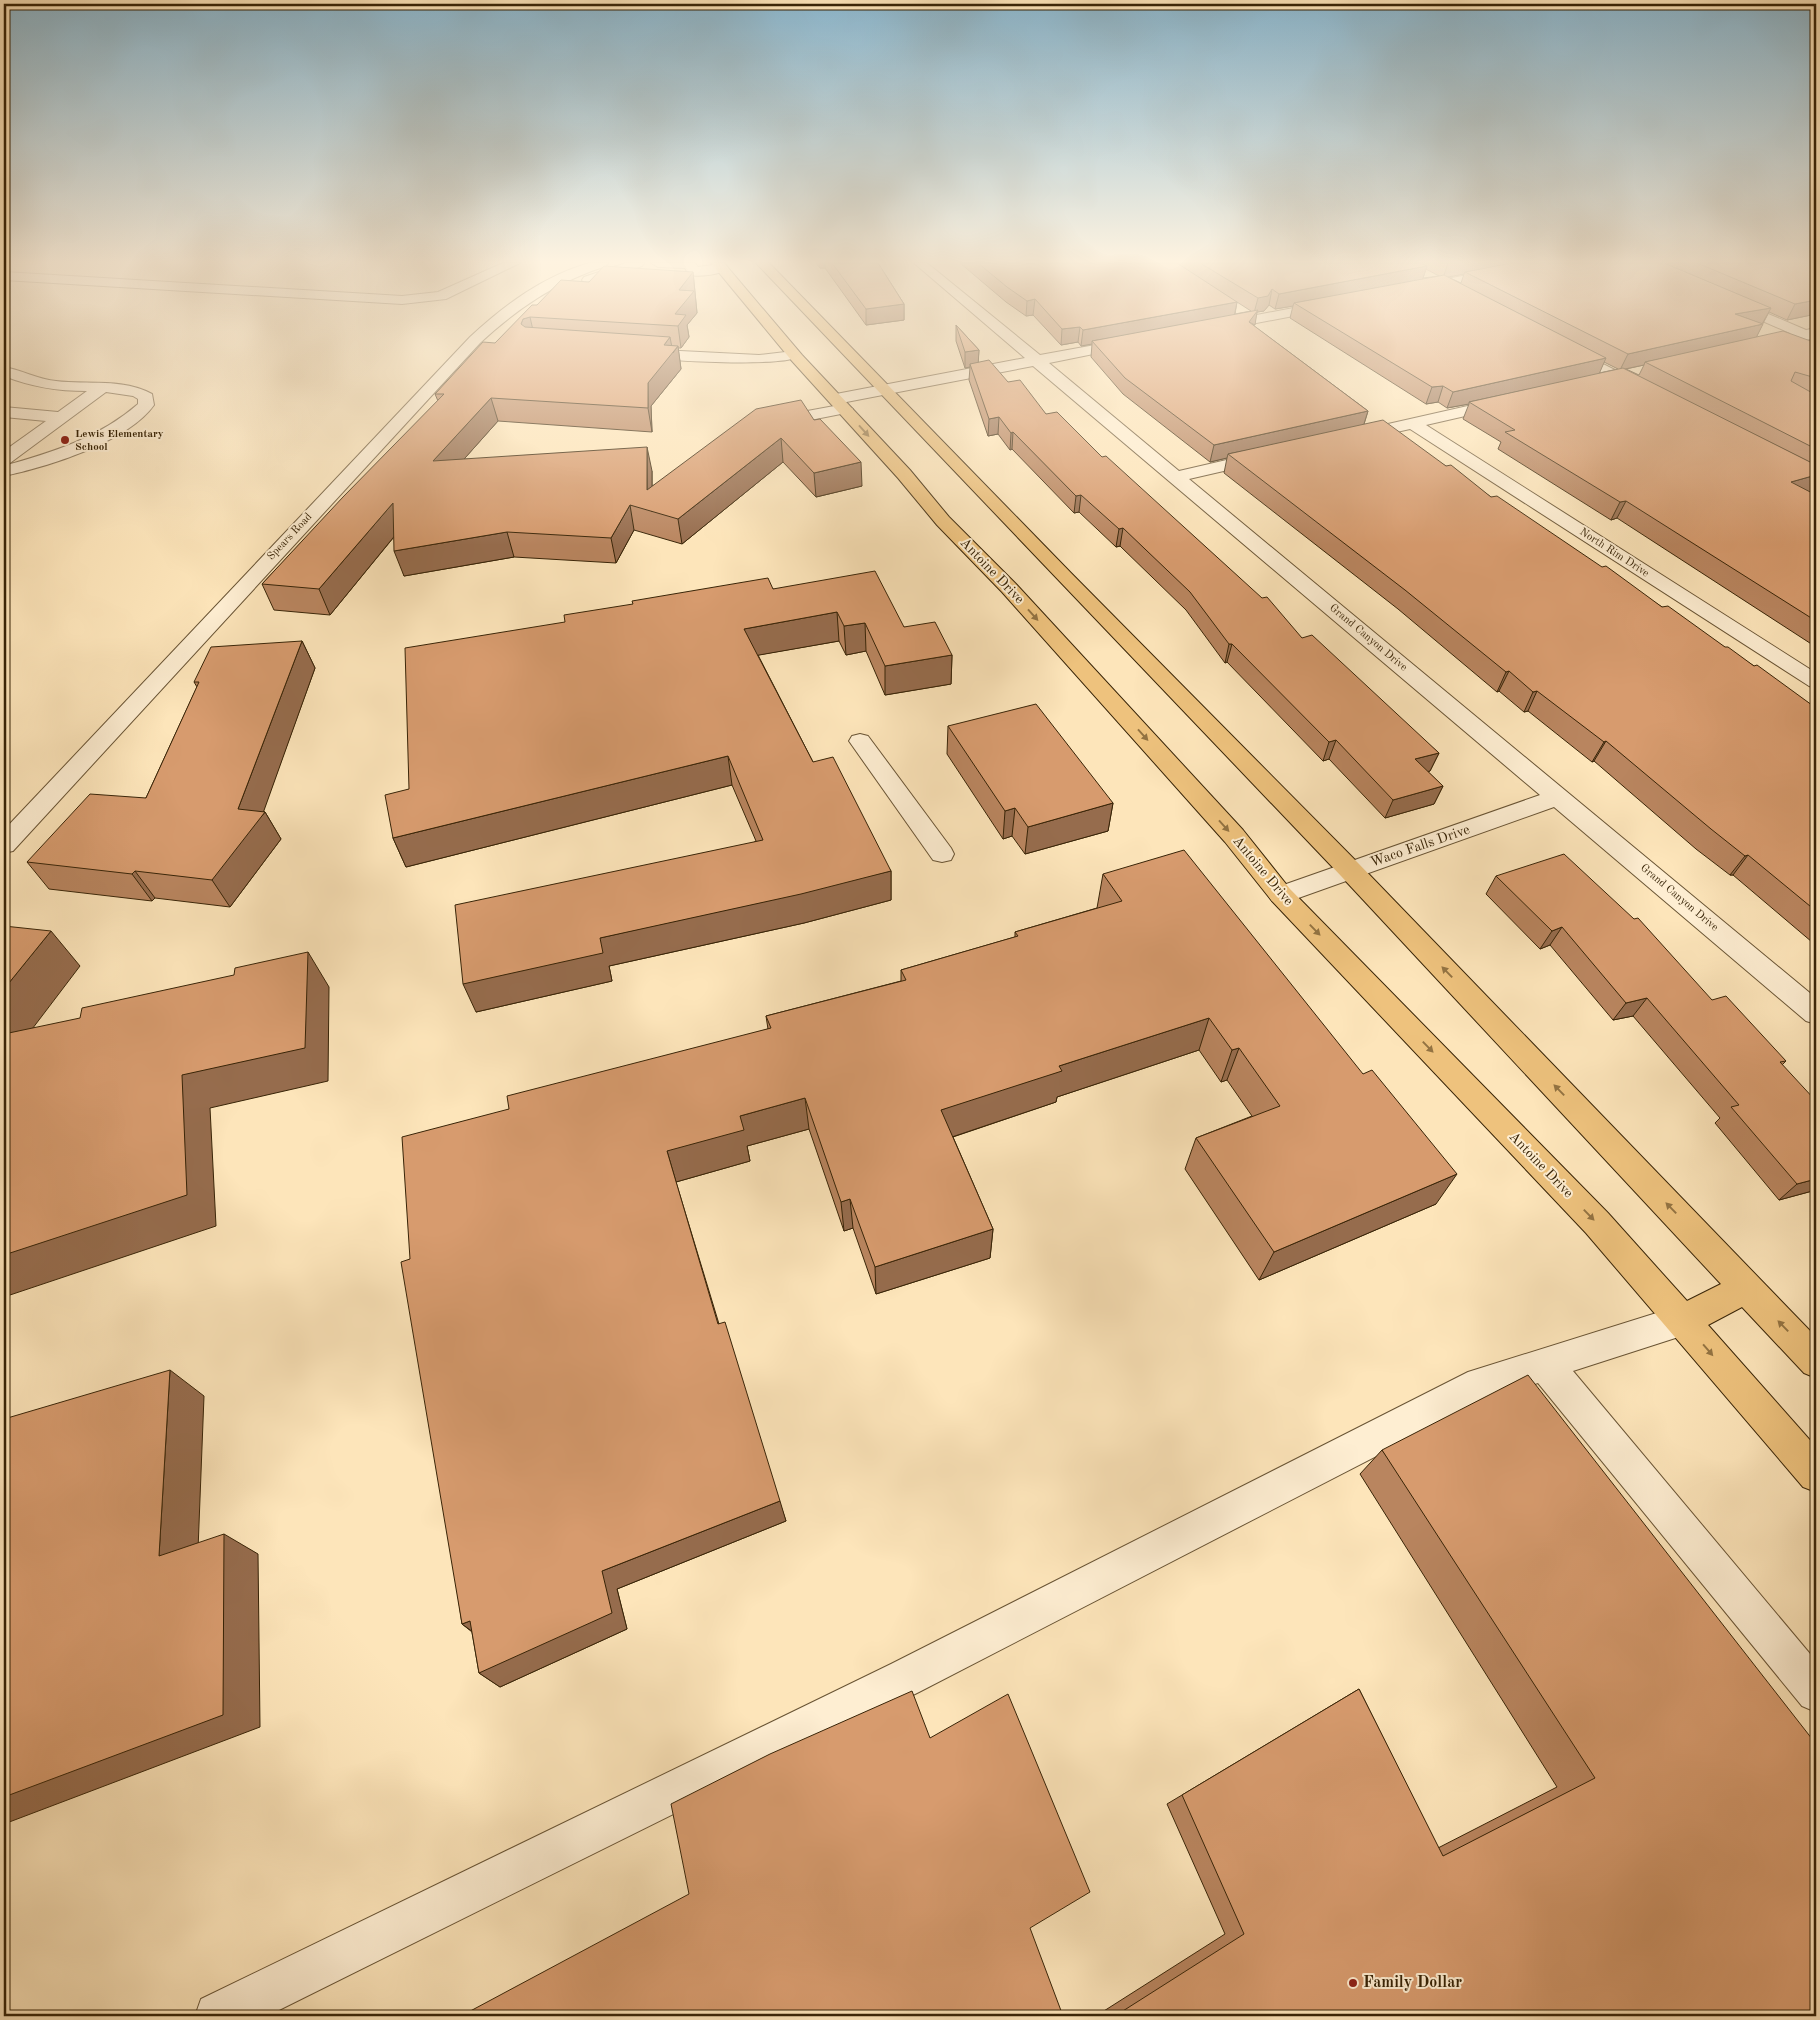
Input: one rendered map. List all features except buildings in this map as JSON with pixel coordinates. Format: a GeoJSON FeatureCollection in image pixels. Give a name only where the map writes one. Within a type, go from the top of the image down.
{"type":"FeatureCollection","features":[{"type":"Feature","properties":{"kind":"main road","name":"Antoine Drive"},"geometry":{"type":"LineString","coordinates":[[796,357],[840,404],[943,522],[1008,588],[1234,836],[1281,895],[1597,1223],[1816,1474]]}},
{"type":"Feature","properties":{"kind":"main road"},"geometry":{"type":"LineString","coordinates":[[851,357],[1350,870],[1816,1361]]}},
{"type":"Feature","properties":{"kind":"main road"},"geometry":{"type":"LineString","coordinates":[[1682,1321],[1746,1288]]}},
{"type":"Feature","properties":{"kind":"street","name":"Spears Road"},"geometry":{"type":"LineString","coordinates":[[4,844],[459,357]]}},
{"type":"Feature","properties":{"kind":"street"},"geometry":{"type":"LineString","coordinates":[[725,357],[759,359],[774,357]]}},
{"type":"Feature","properties":{"kind":"street","name":"Grand Canyon Drive"},"geometry":{"type":"LineString","coordinates":[[1033,357],[1816,1013]]}},
{"type":"Feature","properties":{"kind":"street"},"geometry":{"type":"LineString","coordinates":[[763,424],[840,404],[882,390],[1056,357]]}},
{"type":"Feature","properties":{"kind":"street"},"geometry":{"type":"LineString","coordinates":[[1581,357],[1653,395]]}},
{"type":"Feature","properties":{"kind":"street"},"geometry":{"type":"LineString","coordinates":[[1600,381],[1646,370]]}},
{"type":"Feature","properties":{"kind":"street"},"geometry":{"type":"LineString","coordinates":[[4,371],[32,382],[58,386],[103,387],[137,392],[146,397],[146,404],[121,426],[98,441],[74,451],[4,471]]}},
{"type":"Feature","properties":{"kind":"street"},"geometry":{"type":"LineString","coordinates":[[4,459],[103,387]]}},
{"type":"Feature","properties":{"kind":"street"},"geometry":{"type":"LineString","coordinates":[[1346,438],[1515,400]]}},
{"type":"Feature","properties":{"kind":"street"},"geometry":{"type":"LineString","coordinates":[[4,412],[61,417]]}},
{"type":"Feature","properties":{"kind":"street","name":"North Rim Drive"},"geometry":{"type":"LineString","coordinates":[[1413,424],[1816,682]]}},
{"type":"Feature","properties":{"kind":"street"},"geometry":{"type":"LineString","coordinates":[[1175,477],[1279,453]]}},
{"type":"Feature","properties":{"kind":"street"},"geometry":{"type":"LineString","coordinates":[[860,741],[942,854]]}},
{"type":"Feature","properties":{"kind":"street","name":"Waco Falls Drive"},"geometry":{"type":"LineString","coordinates":[[1281,895],[1559,797]]}},
{"type":"Feature","properties":{"kind":"street"},"geometry":{"type":"LineString","coordinates":[[218,2016],[905,1678],[1480,1384],[1682,1321]]}},
{"type":"Feature","properties":{"kind":"street"},"geometry":{"type":"LineString","coordinates":[[1544,1363],[1816,1692]]}},
{"type":"Feature","properties":{"kind":"place","name":"Lewis Elementary School"},"geometry":{"type":"Point","coordinates":[65,440]}},
{"type":"Feature","properties":{"kind":"place","name":"Family Dollar"},"geometry":{"type":"Point","coordinates":[1353,1983]}}]}
